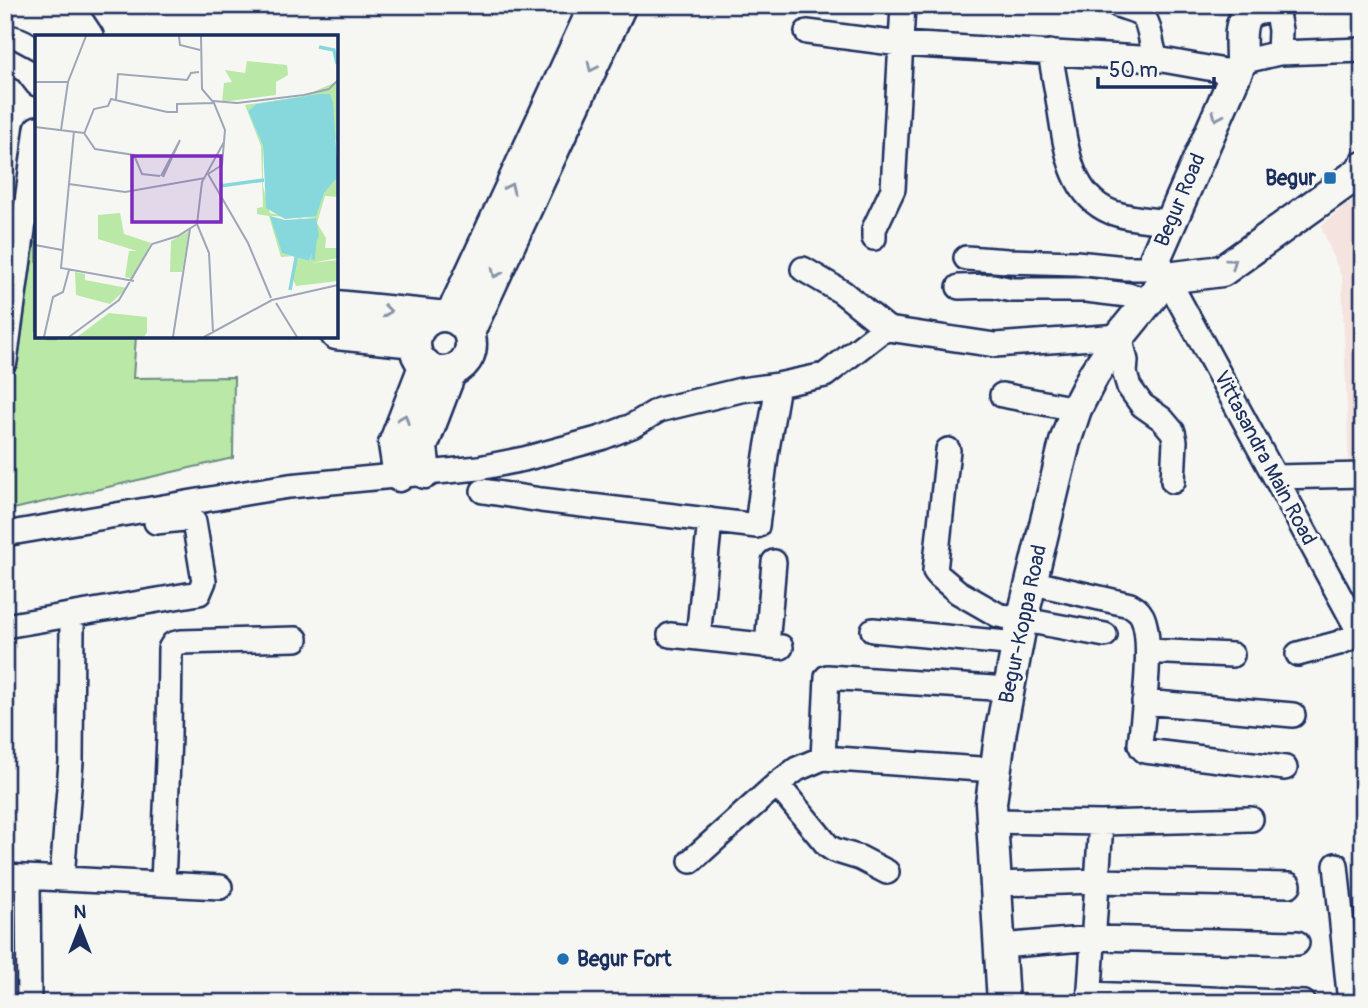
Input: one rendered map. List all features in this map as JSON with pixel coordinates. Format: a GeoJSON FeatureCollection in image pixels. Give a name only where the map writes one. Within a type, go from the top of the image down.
{"type":"FeatureCollection","features":[{"type":"Feature","properties":{"kind":"main road"},"geometry":{"type":"LineString","coordinates":[[59,5],[78,22],[87,35]]}},
{"type":"Feature","properties":{"kind":"main road"},"geometry":{"type":"LineString","coordinates":[[452,321],[595,5]]}},
{"type":"Feature","properties":{"kind":"main road"},"geometry":{"type":"LineString","coordinates":[[452,321],[621,5]]}},
{"type":"Feature","properties":{"kind":"main road"},"geometry":{"type":"LineString","coordinates":[[5,7],[33,13],[60,35]]}},
{"type":"Feature","properties":{"kind":"main road","name":"Begur Road"},"geometry":{"type":"LineString","coordinates":[[1268,7],[1246,15],[1241,27],[1238,68],[1155,259],[1158,282],[1222,271],[1360,172],[1363,167]]}},
{"type":"Feature","properties":{"kind":"main road","name":"Begur-Koppa Road"},"geometry":{"type":"LineString","coordinates":[[1003,1003],[991,803],[994,769],[1019,632],[1065,442],[1076,409],[1094,374],[1158,282]]}},
{"type":"Feature","properties":{"kind":"main road"},"geometry":{"type":"LineString","coordinates":[[338,306],[452,321],[471,339],[469,355],[464,362],[430,359],[338,335]]}},
{"type":"Feature","properties":{"kind":"main road"},"geometry":{"type":"LineString","coordinates":[[412,475],[394,444],[430,359],[417,333],[427,320],[452,321]]}},
{"type":"Feature","properties":{"kind":"street"},"geometry":{"type":"LineString","coordinates":[[874,237],[874,229],[893,189],[903,5]]}},
{"type":"Feature","properties":{"kind":"street"},"geometry":{"type":"LineString","coordinates":[[1118,5],[1142,14],[1148,23],[1152,51],[1157,60]]}},
{"type":"Feature","properties":{"kind":"street"},"geometry":{"type":"LineString","coordinates":[[1268,7],[1280,30],[1279,52]]}},
{"type":"Feature","properties":{"kind":"street"},"geometry":{"type":"LineString","coordinates":[[807,32],[900,44],[1050,52],[1238,68],[1279,52],[1363,50]]}},
{"type":"Feature","properties":{"kind":"street"},"geometry":{"type":"LineString","coordinates":[[1050,52],[1071,166],[1086,194],[1096,204],[1111,212],[1170,222]]}},
{"type":"Feature","properties":{"kind":"street"},"geometry":{"type":"LineString","coordinates":[[5,59],[27,71],[35,81]]}},
{"type":"Feature","properties":{"kind":"street"},"geometry":{"type":"LineString","coordinates":[[5,361],[35,143]]}},
{"type":"Feature","properties":{"kind":"street"},"geometry":{"type":"LineString","coordinates":[[966,258],[1076,262],[1126,268],[1158,282]]}},
{"type":"Feature","properties":{"kind":"street"},"geometry":{"type":"LineString","coordinates":[[803,269],[842,292],[888,329]]}},
{"type":"Feature","properties":{"kind":"street"},"geometry":{"type":"LineString","coordinates":[[959,287],[1086,290],[1128,295],[1158,282]]}},
{"type":"Feature","properties":{"kind":"street","name":"Vittasandra Main Road"},"geometry":{"type":"LineString","coordinates":[[1158,282],[1275,477],[1361,636]]}},
{"type":"Feature","properties":{"kind":"street"},"geometry":{"type":"LineString","coordinates":[[5,545],[251,492],[479,468],[524,459],[601,438],[632,426],[659,410],[741,390],[825,374],[880,332],[888,329],[995,345],[1120,336],[1129,387],[1142,405],[1162,419],[1173,432],[1173,481]]}},
{"type":"Feature","properties":{"kind":"street"},"geometry":{"type":"LineString","coordinates":[[484,491],[757,526],[778,385]]}},
{"type":"Feature","properties":{"kind":"street"},"geometry":{"type":"LineString","coordinates":[[1002,396],[1076,409]]}},
{"type":"Feature","properties":{"kind":"street"},"geometry":{"type":"LineString","coordinates":[[947,450],[935,571],[958,592],[998,615],[1019,632]]}},
{"type":"Feature","properties":{"kind":"street"},"geometry":{"type":"LineString","coordinates":[[1275,477],[1363,475]]}},
{"type":"Feature","properties":{"kind":"street"},"geometry":{"type":"LineString","coordinates":[[5,534],[183,519],[194,522],[204,582],[199,593],[5,626]]}},
{"type":"Feature","properties":{"kind":"street"},"geometry":{"type":"LineString","coordinates":[[698,638],[710,520]]}},
{"type":"Feature","properties":{"kind":"street"},"geometry":{"type":"LineString","coordinates":[[670,635],[774,646],[774,562]]}},
{"type":"Feature","properties":{"kind":"street"},"geometry":{"type":"LineString","coordinates":[[1030,582],[1130,605],[1141,613],[1148,651],[1140,744],[1145,751],[1285,768]]}},
{"type":"Feature","properties":{"kind":"street"},"geometry":{"type":"LineString","coordinates":[[62,878],[71,762],[72,625]]}},
{"type":"Feature","properties":{"kind":"street"},"geometry":{"type":"LineString","coordinates":[[873,630],[1105,635]]}},
{"type":"Feature","properties":{"kind":"street"},"geometry":{"type":"LineString","coordinates":[[1297,654],[1361,636]]}},
{"type":"Feature","properties":{"kind":"street"},"geometry":{"type":"LineString","coordinates":[[163,883],[170,649],[173,644],[181,642],[296,639]]}},
{"type":"Feature","properties":{"kind":"street"},"geometry":{"type":"LineString","coordinates":[[1148,651],[1232,654]]}},
{"type":"Feature","properties":{"kind":"street"},"geometry":{"type":"LineString","coordinates":[[823,758],[827,677],[1008,689]]}},
{"type":"Feature","properties":{"kind":"street"},"geometry":{"type":"LineString","coordinates":[[1144,702],[1293,715]]}},
{"type":"Feature","properties":{"kind":"street"},"geometry":{"type":"LineString","coordinates":[[691,860],[776,784],[797,769],[823,758],[994,769]]}},
{"type":"Feature","properties":{"kind":"street"},"geometry":{"type":"LineString","coordinates":[[776,784],[828,846],[887,872]]}},
{"type":"Feature","properties":{"kind":"street"},"geometry":{"type":"LineString","coordinates":[[992,821],[1101,824],[1251,819]]}},
{"type":"Feature","properties":{"kind":"street"},"geometry":{"type":"LineString","coordinates":[[1101,824],[1090,998],[1304,1003]]}},
{"type":"Feature","properties":{"kind":"street"},"geometry":{"type":"LineString","coordinates":[[1336,865],[1353,920],[1350,1003]]}},
{"type":"Feature","properties":{"kind":"street"},"geometry":{"type":"LineString","coordinates":[[30,1003],[16,877],[220,887]]}},
{"type":"Feature","properties":{"kind":"street"},"geometry":{"type":"LineString","coordinates":[[996,884],[1097,881],[1289,885]]}},
{"type":"Feature","properties":{"kind":"street"},"geometry":{"type":"LineString","coordinates":[[1001,946],[1094,938],[1297,943]]}},
{"type":"Feature","properties":{"kind":"shaded area"},"geometry":{"type":"Polygon","coordinates":[[[1363,190],[1363,464],[1349,465],[1342,278],[1321,226],[1363,190]]]}},
{"type":"Feature","properties":{"kind":"green space"},"geometry":{"type":"Polygon","coordinates":[[[35,243],[35,338],[136,338],[133,378],[234,377],[233,458],[5,511],[5,416],[35,243]]]}},
{"type":"Feature","properties":{"kind":"place","name":"Begur"},"geometry":{"type":"Point","coordinates":[1330,178]}},
{"type":"Feature","properties":{"kind":"place","name":"Begur Fort"},"geometry":{"type":"Point","coordinates":[563,959]}}]}
